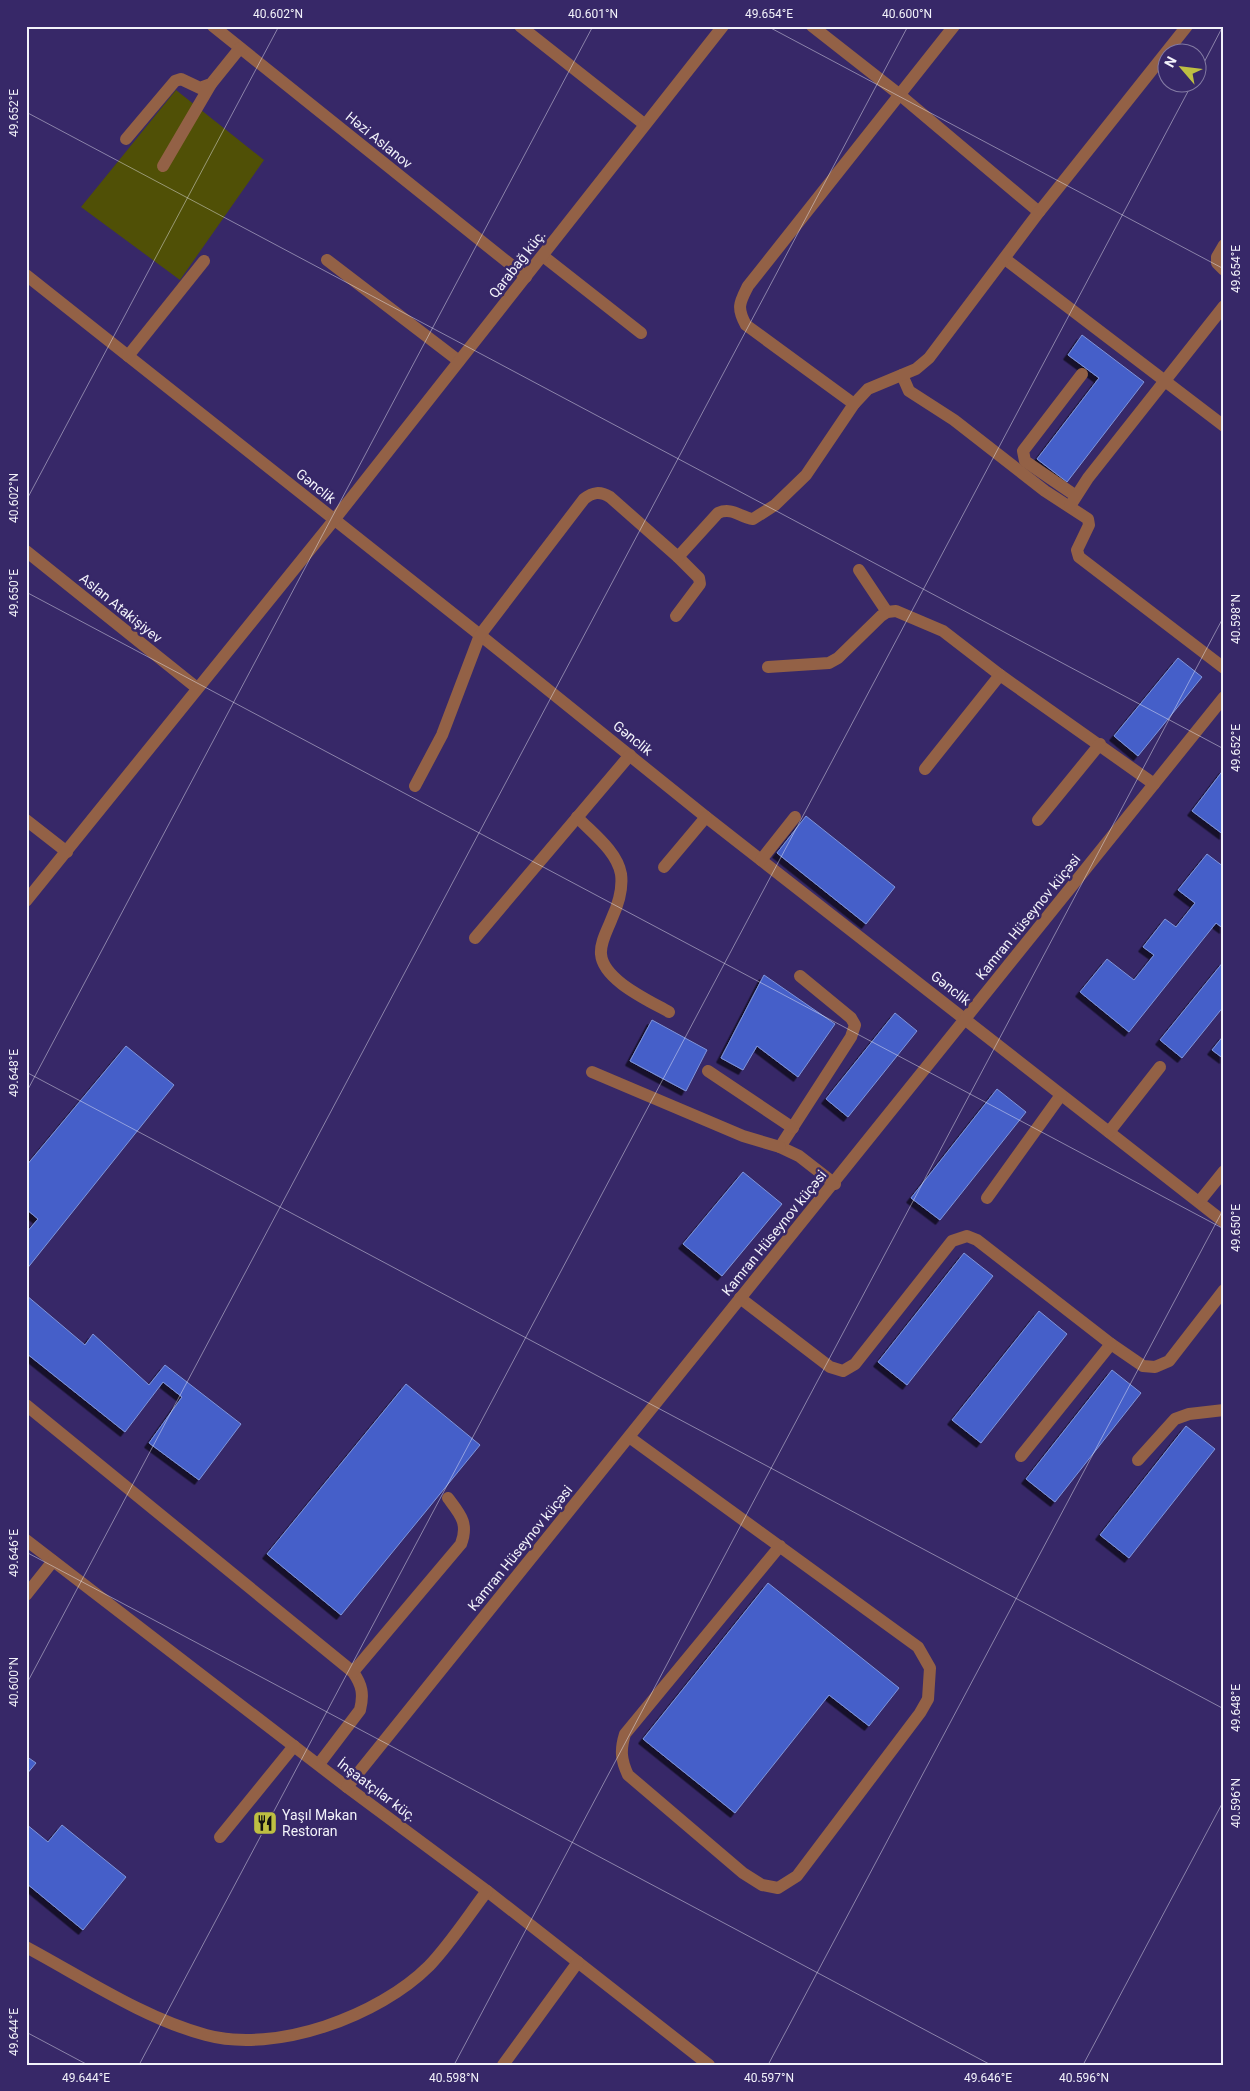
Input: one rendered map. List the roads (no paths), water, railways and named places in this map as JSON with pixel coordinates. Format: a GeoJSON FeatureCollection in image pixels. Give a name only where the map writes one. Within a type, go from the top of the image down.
{"type":"FeatureCollection","features":[{"type":"Feature","properties":{"kind":"street","name":"Həzi Aslanov"},"geometry":{"type":"LineString","coordinates":[[213,26],[526,277]]}},
{"type":"Feature","properties":{"kind":"street"},"geometry":{"type":"LineString","coordinates":[[520,26],[644,124]]}},
{"type":"Feature","properties":{"kind":"street","name":"Qarabağ küç."},"geometry":{"type":"LineString","coordinates":[[26,901],[334,520],[723,26]]}},
{"type":"Feature","properties":{"kind":"street"},"geometry":{"type":"LineString","coordinates":[[812,26],[900,96],[1039,212]]}},
{"type":"Feature","properties":{"kind":"street"},"geometry":{"type":"LineString","coordinates":[[854,404],[746,325],[739,312],[741,300],[748,286],[954,26]]}},
{"type":"Feature","properties":{"kind":"street"},"geometry":{"type":"LineString","coordinates":[[678,557],[718,513],[725,510],[734,511],[754,520],[776,505],[806,475],[854,404],[868,389],[916,369],[929,358],[1006,259],[1039,212],[1187,26]]}},
{"type":"Feature","properties":{"kind":"street"},"geometry":{"type":"LineString","coordinates":[[163,166],[211,84],[240,48]]}},
{"type":"Feature","properties":{"kind":"street"},"geometry":{"type":"LineString","coordinates":[[126,139],[175,81],[181,79],[200,88],[211,84]]}},
{"type":"Feature","properties":{"kind":"street"},"geometry":{"type":"LineString","coordinates":[[1224,245],[1217,257],[1217,263],[1224,270]]}},
{"type":"Feature","properties":{"kind":"street"},"geometry":{"type":"LineString","coordinates":[[543,256],[641,333]]}},
{"type":"Feature","properties":{"kind":"street"},"geometry":{"type":"LineString","coordinates":[[1006,259],[1224,426]]}},
{"type":"Feature","properties":{"kind":"street"},"geometry":{"type":"LineString","coordinates":[[327,260],[459,361]]}},
{"type":"Feature","properties":{"kind":"street"},"geometry":{"type":"LineString","coordinates":[[128,356],[204,261]]}},
{"type":"Feature","properties":{"kind":"street","name":"Gənclik"},"geometry":{"type":"LineString","coordinates":[[26,275],[630,754],[706,817],[966,1018],[1224,1222]]}},
{"type":"Feature","properties":{"kind":"street"},"geometry":{"type":"LineString","coordinates":[[1073,501],[1224,306]]}},
{"type":"Feature","properties":{"kind":"street"},"geometry":{"type":"LineString","coordinates":[[1082,374],[1023,451],[1025,462],[1073,501],[1088,519],[1089,525],[1077,550],[1079,557],[1224,668]]}},
{"type":"Feature","properties":{"kind":"street"},"geometry":{"type":"LineString","coordinates":[[902,375],[910,391],[954,420],[1045,491],[1073,501]]}},
{"type":"Feature","properties":{"kind":"street"},"geometry":{"type":"LineString","coordinates":[[415,786],[442,735],[480,635],[584,498],[590,494],[598,493],[610,497],[699,578],[700,584],[676,616]]}},
{"type":"Feature","properties":{"kind":"street","name":"Aslan Atakişiyev"},"geometry":{"type":"LineString","coordinates":[[26,551],[197,688]]}},
{"type":"Feature","properties":{"kind":"street"},"geometry":{"type":"LineString","coordinates":[[859,570],[887,612]]}},
{"type":"Feature","properties":{"kind":"street"},"geometry":{"type":"LineString","coordinates":[[768,667],[829,663],[838,658],[881,616],[887,612],[896,611],[943,631],[1000,675],[1154,784]]}},
{"type":"Feature","properties":{"kind":"street"},"geometry":{"type":"LineString","coordinates":[[925,770],[1000,675]]}},
{"type":"Feature","properties":{"kind":"street","name":"Kamran Hüseynov küçəsi"},"geometry":{"type":"LineString","coordinates":[[347,1787],[1224,697]]}},
{"type":"Feature","properties":{"kind":"street"},"geometry":{"type":"LineString","coordinates":[[1038,820],[1100,744]]}},
{"type":"Feature","properties":{"kind":"street"},"geometry":{"type":"LineString","coordinates":[[475,938],[630,754]]}},
{"type":"Feature","properties":{"kind":"street"},"geometry":{"type":"LineString","coordinates":[[577,817],[611,853],[621,873],[621,889],[616,910],[603,940],[601,954],[605,967],[613,976],[632,990],[668,1012]]}},
{"type":"Feature","properties":{"kind":"street"},"geometry":{"type":"LineString","coordinates":[[664,867],[706,817]]}},
{"type":"Feature","properties":{"kind":"street"},"geometry":{"type":"LineString","coordinates":[[761,860],[795,817]]}},
{"type":"Feature","properties":{"kind":"street"},"geometry":{"type":"LineString","coordinates":[[26,820],[67,852]]}},
{"type":"Feature","properties":{"kind":"street"},"geometry":{"type":"LineString","coordinates":[[780,1148],[851,1037],[855,1025],[851,1018],[800,976]]}},
{"type":"Feature","properties":{"kind":"street"},"geometry":{"type":"LineString","coordinates":[[1109,1132],[1160,1067]]}},
{"type":"Feature","properties":{"kind":"street"},"geometry":{"type":"LineString","coordinates":[[592,1072],[743,1136],[799,1156],[834,1184]]}},
{"type":"Feature","properties":{"kind":"street"},"geometry":{"type":"LineString","coordinates":[[708,1072],[793,1128]]}},
{"type":"Feature","properties":{"kind":"street"},"geometry":{"type":"LineString","coordinates":[[987,1198],[1061,1095]]}},
{"type":"Feature","properties":{"kind":"street"},"geometry":{"type":"LineString","coordinates":[[1199,1202],[1224,1171]]}},
{"type":"Feature","properties":{"kind":"street"},"geometry":{"type":"LineString","coordinates":[[740,1298],[830,1366],[843,1371],[855,1364],[952,1241],[967,1236],[977,1240],[1111,1344],[1143,1366],[1155,1367],[1169,1361],[1224,1290]]}},
{"type":"Feature","properties":{"kind":"street"},"geometry":{"type":"LineString","coordinates":[[1021,1456],[1111,1344]]}},
{"type":"Feature","properties":{"kind":"street"},"geometry":{"type":"LineString","coordinates":[[26,1405],[353,1672],[362,1684],[363,1699],[360,1710],[319,1764]]}},
{"type":"Feature","properties":{"kind":"street"},"geometry":{"type":"LineString","coordinates":[[1138,1460],[1176,1419],[1189,1414],[1224,1410]]}},
{"type":"Feature","properties":{"kind":"street"},"geometry":{"type":"LineString","coordinates":[[629,1437],[780,1546],[918,1647],[930,1668],[928,1699],[920,1713],[797,1876],[778,1888],[762,1885],[743,1873],[628,1775],[622,1762],[620,1748],[625,1734],[780,1546]]}},
{"type":"Feature","properties":{"kind":"street"},"geometry":{"type":"LineString","coordinates":[[353,1672],[461,1544],[465,1533],[462,1518],[448,1498]]}},
{"type":"Feature","properties":{"kind":"street","name":"İnşaatçılar küç."},"geometry":{"type":"LineString","coordinates":[[26,1540],[347,1787],[487,1891],[709,2065]]}},
{"type":"Feature","properties":{"kind":"street"},"geometry":{"type":"LineString","coordinates":[[26,1595],[53,1561]]}},
{"type":"Feature","properties":{"kind":"street"},"geometry":{"type":"LineString","coordinates":[[220,1836],[294,1746]]}},
{"type":"Feature","properties":{"kind":"street"},"geometry":{"type":"LineString","coordinates":[[26,1947],[143,2010],[189,2030],[225,2040],[290,2035],[333,2024],[376,2006],[404,1988],[429,1965],[487,1891]]}},
{"type":"Feature","properties":{"kind":"street"},"geometry":{"type":"LineString","coordinates":[[503,2065],[578,1962]]}},
{"type":"Feature","properties":{"kind":"place","name":"Yaşıl Məkan Restoran"},"geometry":{"type":"Point","coordinates":[265,1823]}}]}
